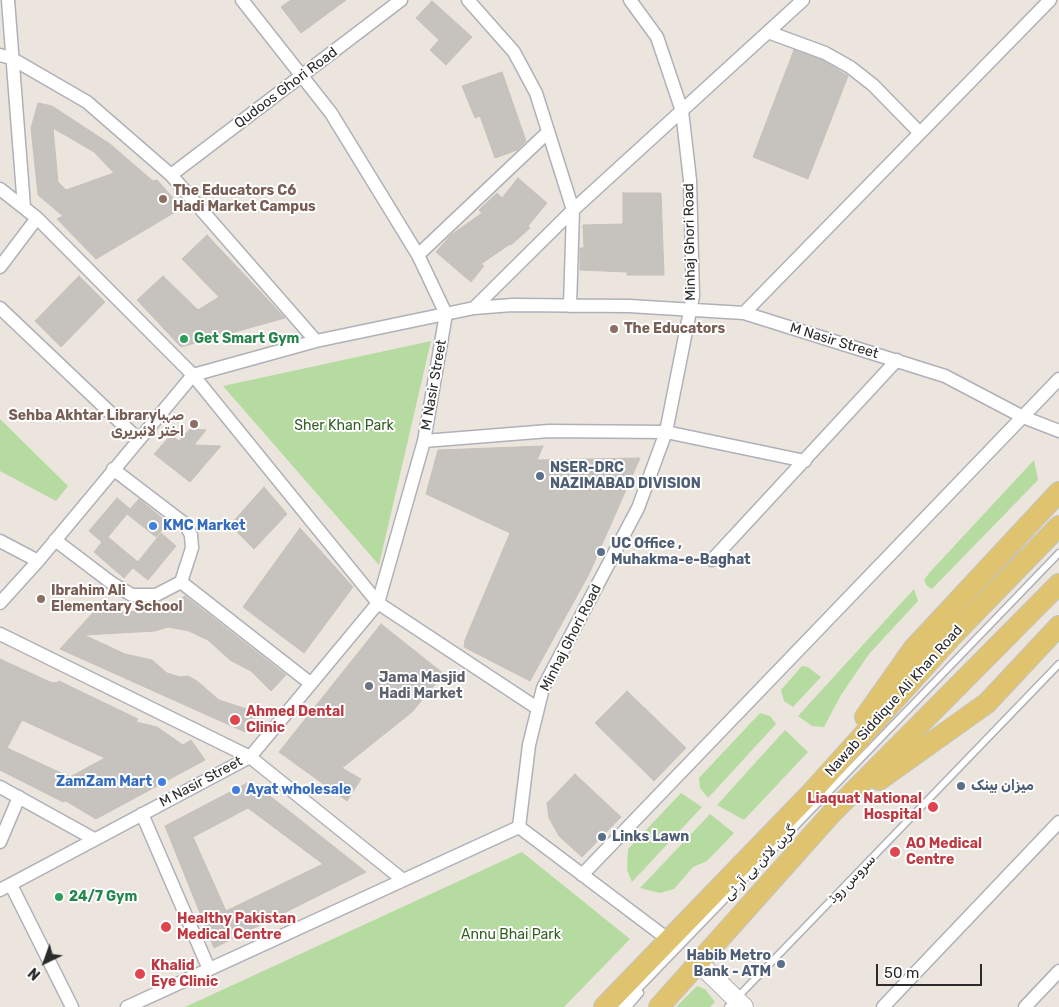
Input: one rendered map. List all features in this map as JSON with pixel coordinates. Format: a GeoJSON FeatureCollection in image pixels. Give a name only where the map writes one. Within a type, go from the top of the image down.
{"type":"FeatureCollection","features":[{"type":"Feature","properties":{"kind":"main road"},"geometry":{"type":"LineString","coordinates":[[810,794],[913,649],[1059,492]]}},
{"type":"Feature","properties":{"kind":"main road","name":"Nawab Siddique Ali Khan Road"},"geometry":{"type":"LineString","coordinates":[[604,1007],[669,949],[810,794],[961,641],[1059,526]]}},
{"type":"Feature","properties":{"kind":"main road"},"geometry":{"type":"LineString","coordinates":[[658,1007],[831,814],[984,662],[1059,584]]}},
{"type":"Feature","properties":{"kind":"main road"},"geometry":{"type":"LineString","coordinates":[[831,814],[987,703],[1059,626]]}},
{"type":"Feature","properties":{"kind":"street"},"geometry":{"type":"LineString","coordinates":[[8,0],[6,57],[24,207]]}},
{"type":"Feature","properties":{"kind":"street"},"geometry":{"type":"LineString","coordinates":[[0,603],[38,561],[193,375],[316,341],[446,314],[418,255],[331,113],[242,0]]}},
{"type":"Feature","properties":{"kind":"street","name":"Qudoos Ghori Road"},"geometry":{"type":"LineString","coordinates":[[171,176],[401,0]]}},
{"type":"Feature","properties":{"kind":"street"},"geometry":{"type":"LineString","coordinates":[[468,0],[514,52],[536,93],[572,210],[570,306]]}},
{"type":"Feature","properties":{"kind":"street","name":"Minhaj Ghori Road"},"geometry":{"type":"LineString","coordinates":[[519,827],[530,745],[543,688],[638,508],[666,432],[693,296],[690,180],[682,111],[658,37],[630,0]]}},
{"type":"Feature","properties":{"kind":"street"},"geometry":{"type":"LineString","coordinates":[[474,308],[572,210],[803,0]]}},
{"type":"Feature","properties":{"kind":"street"},"geometry":{"type":"LineString","coordinates":[[744,313],[1050,0]]}},
{"type":"Feature","properties":{"kind":"street"},"geometry":{"type":"LineString","coordinates":[[768,32],[825,53],[850,67],[873,85],[920,133]]}},
{"type":"Feature","properties":{"kind":"street"},"geometry":{"type":"LineString","coordinates":[[6,57],[87,102],[171,176],[316,341]]}},
{"type":"Feature","properties":{"kind":"street"},"geometry":{"type":"LineString","coordinates":[[418,255],[548,132]]}},
{"type":"Feature","properties":{"kind":"street"},"geometry":{"type":"LineString","coordinates":[[0,189],[37,218],[193,375],[378,603],[537,708]]}},
{"type":"Feature","properties":{"kind":"street"},"geometry":{"type":"LineString","coordinates":[[0,267],[37,218]]}},
{"type":"Feature","properties":{"kind":"street","name":"M Nasir Street"},"geometry":{"type":"LineString","coordinates":[[5,888],[250,757],[378,603],[424,441],[446,314],[474,308],[512,305],[628,306],[744,313],[946,376],[1023,417],[1059,431]]}},
{"type":"Feature","properties":{"kind":"street"},"geometry":{"type":"LineString","coordinates":[[0,308],[138,439]]}},
{"type":"Feature","properties":{"kind":"street"},"geometry":{"type":"LineString","coordinates":[[712,560],[897,360]]}},
{"type":"Feature","properties":{"kind":"street"},"geometry":{"type":"LineString","coordinates":[[582,875],[1059,379]]}},
{"type":"Feature","properties":{"kind":"street"},"geometry":{"type":"LineString","coordinates":[[424,441],[550,431],[666,432],[805,461]]}},
{"type":"Feature","properties":{"kind":"street"},"geometry":{"type":"LineString","coordinates":[[55,540],[113,584],[132,595],[156,595],[181,582],[192,548],[191,535],[185,524],[113,469]]}},
{"type":"Feature","properties":{"kind":"street"},"geometry":{"type":"LineString","coordinates":[[0,541],[38,561]]}},
{"type":"Feature","properties":{"kind":"street"},"geometry":{"type":"LineString","coordinates":[[181,582],[310,683]]}},
{"type":"Feature","properties":{"kind":"street"},"geometry":{"type":"LineString","coordinates":[[0,634],[250,757],[403,880]]}},
{"type":"Feature","properties":{"kind":"street"},"geometry":{"type":"LineString","coordinates":[[0,787],[94,839]]}},
{"type":"Feature","properties":{"kind":"street"},"geometry":{"type":"LineString","coordinates":[[0,842],[19,797]]}},
{"type":"Feature","properties":{"kind":"street"},"geometry":{"type":"LineString","coordinates":[[142,814],[208,969]]}},
{"type":"Feature","properties":{"kind":"street"},"geometry":{"type":"LineString","coordinates":[[883,1007],[1059,823]]}},
{"type":"Feature","properties":{"kind":"street"},"geometry":{"type":"LineString","coordinates":[[127,1007],[519,827],[582,875],[669,949]]}},
{"type":"Feature","properties":{"kind":"street"},"geometry":{"type":"LineString","coordinates":[[5,888],[72,1007]]}},
{"type":"Feature","properties":{"kind":"street"},"geometry":{"type":"LineString","coordinates":[[699,963],[736,1005]]}},
{"type":"Feature","properties":{"kind":"street"},"geometry":{"type":"LineString","coordinates":[[1025,1007],[1059,971]]}},
{"type":"Feature","properties":{"kind":"lane","name":"گرین لائن بی آر ٹی"},"geometry":{"type":"LineString","coordinates":[[621,1007],[669,949],[961,641],[1059,553]]}},
{"type":"Feature","properties":{"kind":"lane","name":"سروس روڈ"},"geometry":{"type":"LineString","coordinates":[[736,1005],[1059,664]]}},
{"type":"Feature","properties":{"kind":"lane","name":"گرین لائن بی آر ٹی"},"geometry":{"type":"LineString","coordinates":[[628,1007],[669,949]]}},
{"type":"Feature","properties":{"kind":"green space","name":"Sher Khan Park"},"geometry":{"type":"Polygon","coordinates":[[[431,341],[379,565],[223,386],[431,341]]]}},
{"type":"Feature","properties":{"kind":"green space"},"geometry":{"type":"Polygon","coordinates":[[[0,419],[68,486],[56,501],[0,471],[0,419]]]}},
{"type":"Feature","properties":{"kind":"green space"},"geometry":{"type":"Polygon","coordinates":[[[1034,460],[1038,480],[932,589],[927,586],[924,580],[930,572],[1034,460]]]}},
{"type":"Feature","properties":{"kind":"green space"},"geometry":{"type":"Polygon","coordinates":[[[914,589],[918,601],[869,654],[841,695],[824,727],[812,726],[798,716],[914,589]]]}},
{"type":"Feature","properties":{"kind":"green space"},"geometry":{"type":"Polygon","coordinates":[[[802,666],[808,667],[821,677],[793,707],[784,701],[781,690],[802,666]]]}},
{"type":"Feature","properties":{"kind":"green space"},"geometry":{"type":"Polygon","coordinates":[[[760,713],[770,716],[776,724],[708,798],[700,788],[699,778],[760,713]]]}},
{"type":"Feature","properties":{"kind":"green space"},"geometry":{"type":"Polygon","coordinates":[[[785,730],[808,752],[744,820],[717,805],[785,730]]]}},
{"type":"Feature","properties":{"kind":"green space"},"geometry":{"type":"Polygon","coordinates":[[[681,793],[702,807],[632,882],[627,870],[628,849],[681,793]]]}},
{"type":"Feature","properties":{"kind":"green space"},"geometry":{"type":"Polygon","coordinates":[[[710,814],[734,833],[707,861],[693,867],[674,889],[660,893],[640,888],[710,814]]]}},
{"type":"Feature","properties":{"kind":"green space","name":"Annu Bhai Park"},"geometry":{"type":"Polygon","coordinates":[[[522,852],[630,939],[564,1007],[185,1007],[522,852]]]}},
{"type":"Feature","properties":{"kind":"green space"},"geometry":{"type":"Polygon","coordinates":[[[697,986],[705,989],[715,1002],[710,1007],[676,1007],[697,986]]]}},
{"type":"Feature","properties":{"kind":"building"},"geometry":{"type":"Polygon","coordinates":[[[291,0],[346,0],[301,33],[281,7],[291,0]]]}},
{"type":"Feature","properties":{"kind":"building"},"geometry":{"type":"Polygon","coordinates":[[[432,1],[472,37],[446,65],[430,50],[439,40],[416,18],[432,1]]]}},
{"type":"Feature","properties":{"kind":"building"},"geometry":{"type":"Polygon","coordinates":[[[794,50],[822,60],[848,76],[808,179],[753,157],[794,50]]]}},
{"type":"Feature","properties":{"kind":"building"},"geometry":{"type":"Polygon","coordinates":[[[502,72],[526,141],[517,150],[495,158],[480,116],[475,118],[462,86],[502,72]]]}},
{"type":"Feature","properties":{"kind":"building"},"geometry":{"type":"Polygon","coordinates":[[[38,103],[52,106],[110,144],[153,181],[157,180],[182,208],[96,259],[57,219],[63,216],[38,195],[31,128],[38,103]],[[53,128],[58,182],[66,190],[114,173],[94,152],[53,128]]]}},
{"type":"Feature","properties":{"kind":"building"},"geometry":{"type":"Polygon","coordinates":[[[518,178],[547,203],[528,226],[530,228],[511,245],[481,264],[484,266],[471,282],[436,252],[451,235],[482,213],[479,210],[497,193],[502,198],[518,178]]]}},
{"type":"Feature","properties":{"kind":"building"},"geometry":{"type":"Polygon","coordinates":[[[623,193],[661,193],[664,275],[627,275],[627,272],[580,270],[580,248],[584,248],[583,225],[623,224],[623,193]]]}},
{"type":"Feature","properties":{"kind":"building"},"geometry":{"type":"Polygon","coordinates":[[[207,235],[285,318],[181,347],[137,300],[163,276],[198,310],[219,297],[182,259],[207,235]]]}},
{"type":"Feature","properties":{"kind":"building"},"geometry":{"type":"Polygon","coordinates":[[[79,276],[105,302],[61,347],[35,321],[79,276]]]}},
{"type":"Feature","properties":{"kind":"building"},"geometry":{"type":"Polygon","coordinates":[[[190,429],[206,430],[194,445],[221,446],[190,482],[154,454],[171,435],[179,441],[190,429]]]}},
{"type":"Feature","properties":{"kind":"building"},"geometry":{"type":"Polygon","coordinates":[[[543,446],[537,460],[640,458],[589,574],[530,681],[464,647],[465,640],[510,533],[426,494],[438,450],[543,446]]]}},
{"type":"Feature","properties":{"kind":"building"},"geometry":{"type":"Polygon","coordinates":[[[264,487],[287,514],[254,549],[230,525],[264,487]]]}},
{"type":"Feature","properties":{"kind":"building"},"geometry":{"type":"Polygon","coordinates":[[[117,498],[130,509],[139,499],[168,523],[156,537],[127,514],[108,537],[138,562],[124,578],[94,552],[102,542],[89,531],[117,498]]]}},
{"type":"Feature","properties":{"kind":"building"},"geometry":{"type":"Polygon","coordinates":[[[300,528],[353,587],[304,653],[243,607],[300,528]]]}},
{"type":"Feature","properties":{"kind":"building"},"geometry":{"type":"Polygon","coordinates":[[[161,533],[176,546],[148,580],[133,568],[161,533]]]}},
{"type":"Feature","properties":{"kind":"building"},"geometry":{"type":"Polygon","coordinates":[[[185,596],[286,675],[271,691],[251,671],[230,660],[208,640],[189,631],[168,627],[155,631],[84,635],[125,654],[152,660],[167,673],[180,677],[188,676],[197,681],[219,700],[256,712],[245,732],[60,649],[99,606],[123,612],[140,611],[176,602],[185,596]]]}},
{"type":"Feature","properties":{"kind":"building"},"geometry":{"type":"Polygon","coordinates":[[[381,624],[444,674],[412,712],[342,768],[361,779],[347,801],[279,752],[381,624]]]}},
{"type":"Feature","properties":{"kind":"building"},"geometry":{"type":"Polygon","coordinates":[[[0,659],[50,682],[56,683],[59,681],[138,719],[136,722],[157,727],[183,745],[191,740],[205,760],[96,819],[66,801],[63,802],[0,770],[0,659]],[[22,720],[7,748],[70,777],[105,758],[22,720]]]}},
{"type":"Feature","properties":{"kind":"building"},"geometry":{"type":"Polygon","coordinates":[[[627,691],[686,748],[654,781],[595,723],[627,691]]]}},
{"type":"Feature","properties":{"kind":"building"},"geometry":{"type":"Polygon","coordinates":[[[575,774],[621,817],[582,857],[559,836],[549,818],[547,803],[575,774]]]}},
{"type":"Feature","properties":{"kind":"building"},"geometry":{"type":"Polygon","coordinates":[[[251,781],[366,872],[214,948],[165,826],[251,781]],[[248,808],[193,837],[226,911],[323,864],[248,808]]]}},
{"type":"Feature","properties":{"kind":"place","name":"The Educators C6 Hadi Market Campus"},"geometry":{"type":"Point","coordinates":[163,199]}},
{"type":"Feature","properties":{"kind":"place","name":"The Educators"},"geometry":{"type":"Point","coordinates":[614,329]}},
{"type":"Feature","properties":{"kind":"place","name":"Get Smart Gym"},"geometry":{"type":"Point","coordinates":[184,339]}},
{"type":"Feature","properties":{"kind":"place","name":"Sehba Akhtar Libraryصہبا اختر لائبریری"},"geometry":{"type":"Point","coordinates":[194,424]}},
{"type":"Feature","properties":{"kind":"place","name":"NSER-DRC NAZIMABAD DIVISION"},"geometry":{"type":"Point","coordinates":[540,476]}},
{"type":"Feature","properties":{"kind":"place","name":"KMC Market"},"geometry":{"type":"Point","coordinates":[153,526]}},
{"type":"Feature","properties":{"kind":"place","name":"UC Office , Muhakma-e-Baghat"},"geometry":{"type":"Point","coordinates":[601,552]}},
{"type":"Feature","properties":{"kind":"place","name":"Ibrahim Ali Elementary School"},"geometry":{"type":"Point","coordinates":[41,599]}},
{"type":"Feature","properties":{"kind":"place","name":"Jama Masjid Hadi Market"},"geometry":{"type":"Point","coordinates":[369,686]}},
{"type":"Feature","properties":{"kind":"place","name":"Ahmed Dental Clinic"},"geometry":{"type":"Point","coordinates":[235,720]}},
{"type":"Feature","properties":{"kind":"place","name":"ZamZam Mart"},"geometry":{"type":"Point","coordinates":[162,782]}},
{"type":"Feature","properties":{"kind":"place","name":"میزان بینک"},"geometry":{"type":"Point","coordinates":[961,786]}},
{"type":"Feature","properties":{"kind":"place","name":"Ayat wholesale"},"geometry":{"type":"Point","coordinates":[236,790]}},
{"type":"Feature","properties":{"kind":"place","name":"Liaquat National Hospital"},"geometry":{"type":"Point","coordinates":[933,807]}},
{"type":"Feature","properties":{"kind":"place","name":"Links Lawn"},"geometry":{"type":"Point","coordinates":[602,837]}},
{"type":"Feature","properties":{"kind":"place","name":"AO Medical Centre"},"geometry":{"type":"Point","coordinates":[895,852]}},
{"type":"Feature","properties":{"kind":"place","name":"24/7 Gym"},"geometry":{"type":"Point","coordinates":[59,897]}},
{"type":"Feature","properties":{"kind":"place","name":"Healthy Pakistan Medical Centre"},"geometry":{"type":"Point","coordinates":[166,927]}},
{"type":"Feature","properties":{"kind":"place","name":"Habib Metro Bank - ATM"},"geometry":{"type":"Point","coordinates":[781,964]}},
{"type":"Feature","properties":{"kind":"place","name":"Khalid Eye Clinic"},"geometry":{"type":"Point","coordinates":[140,974]}}]}
